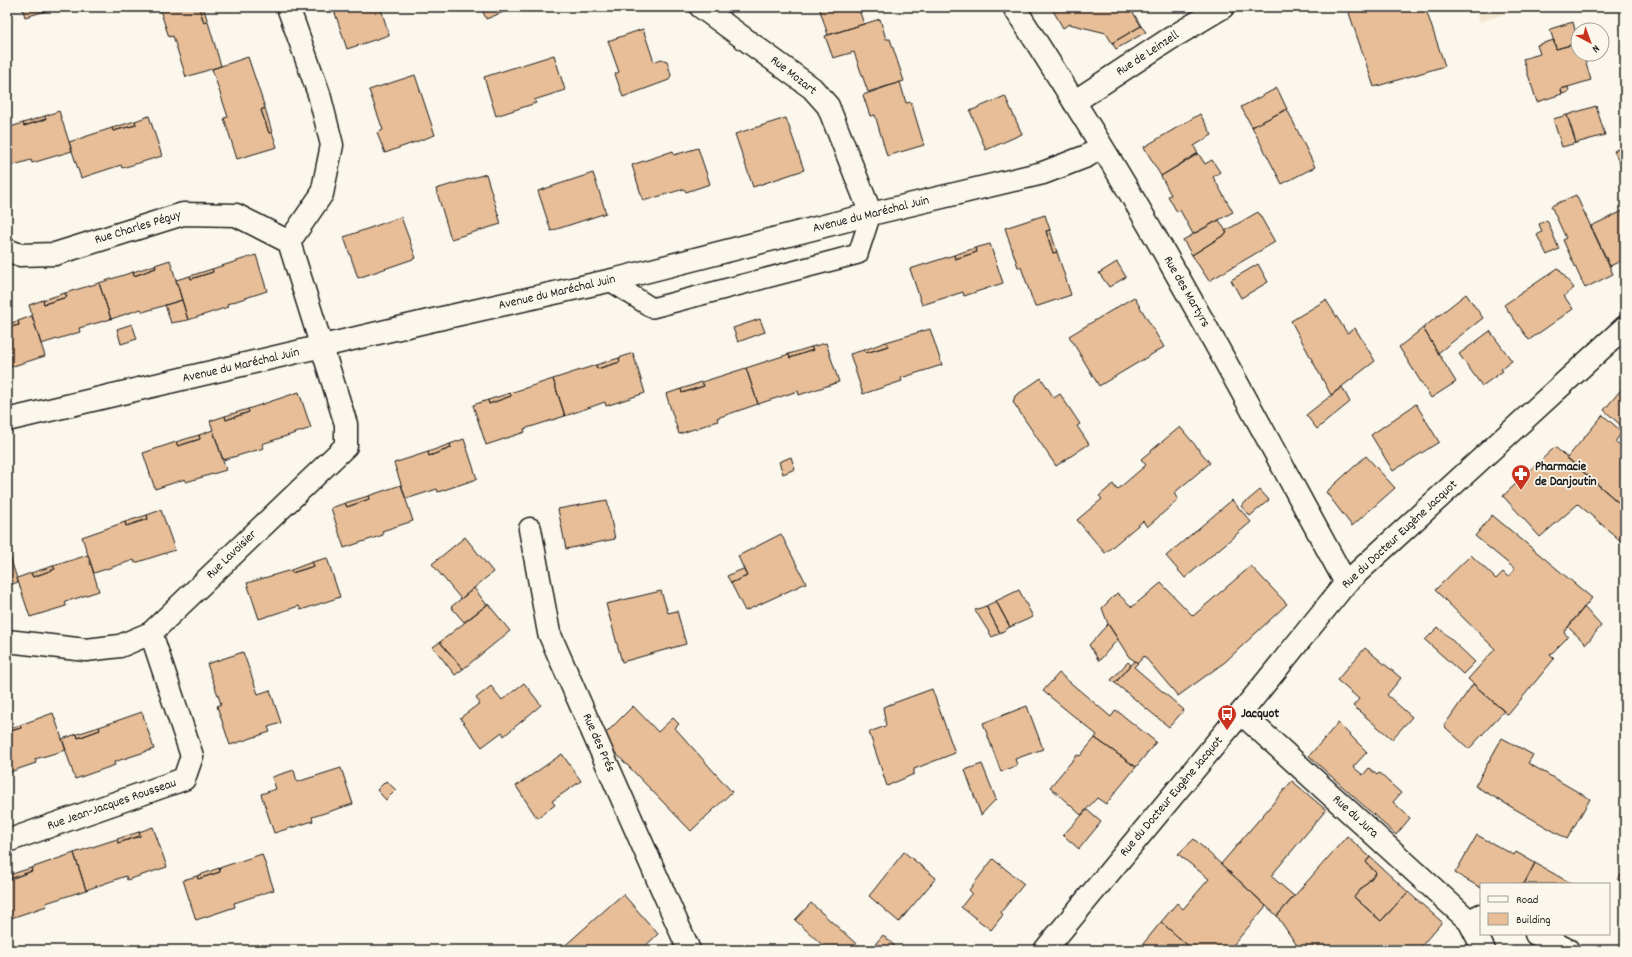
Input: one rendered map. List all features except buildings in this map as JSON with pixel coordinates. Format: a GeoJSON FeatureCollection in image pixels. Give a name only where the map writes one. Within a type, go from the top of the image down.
{"type":"FeatureCollection","features":[{"type":"Feature","properties":{"kind":"street"},"geometry":{"type":"LineString","coordinates":[[288,7],[319,94],[332,145],[322,194],[289,242]]}},
{"type":"Feature","properties":{"kind":"street","name":"Rue Mozart"},"geometry":{"type":"LineString","coordinates":[[701,7],[812,88],[828,106],[871,214]]}},
{"type":"Feature","properties":{"kind":"street","name":"Rue des Martyrs"},"geometry":{"type":"LineString","coordinates":[[1014,7],[1134,200],[1215,343],[1346,583]]}},
{"type":"Feature","properties":{"kind":"street","name":"Rue de Leinzell"},"geometry":{"type":"LineString","coordinates":[[1074,102],[1168,40],[1223,7]]}},
{"type":"Feature","properties":{"kind":"street","name":"Avenue du Maréchal Juin"},"geometry":{"type":"LineString","coordinates":[[7,420],[429,321],[610,281],[871,214],[1043,173],[1087,156],[1101,147]]}},
{"type":"Feature","properties":{"kind":"street","name":"Rue Charles Péguy"},"geometry":{"type":"LineString","coordinates":[[7,250],[20,255],[55,254],[183,214],[236,215],[289,242]]}},
{"type":"Feature","properties":{"kind":"street","name":"Rue Lavoisier"},"geometry":{"type":"LineString","coordinates":[[7,641],[86,650],[120,646],[151,633],[346,446],[346,424],[289,242]]}},
{"type":"Feature","properties":{"kind":"street","name":"Rue du Docteur Eugène Jacquot"},"geometry":{"type":"LineString","coordinates":[[1045,950],[1242,713],[1346,583],[1625,327]]}},
{"type":"Feature","properties":{"kind":"street","name":"Rue des Prés"},"geometry":{"type":"LineString","coordinates":[[530,529],[549,633],[689,950]]}},
{"type":"Feature","properties":{"kind":"street","name":"Rue Jean-Jacques Rousseau"},"geometry":{"type":"LineString","coordinates":[[7,841],[184,779],[192,756],[151,633]]}},
{"type":"Feature","properties":{"kind":"street","name":"Rue du Jura"},"geometry":{"type":"LineString","coordinates":[[1242,713],[1475,918],[1484,950]]}},
{"type":"Feature","properties":{"kind":"street"},"geometry":{"type":"LineString","coordinates":[[1538,935],[1568,950]]}},
{"type":"Feature","properties":{"kind":"lane"},"geometry":{"type":"LineString","coordinates":[[610,281],[652,308],[858,254],[871,214]]}},
{"type":"Feature","properties":{"kind":"shaded area"},"geometry":{"type":"Polygon","coordinates":[[[1475,7],[1526,7],[1480,22],[1475,7]]]}},
{"type":"Feature","properties":{"kind":"place","name":"Pharmacie de Danjoutin"},"geometry":{"type":"Point","coordinates":[1521,491]}},
{"type":"Feature","properties":{"kind":"place","name":"Jacquot"},"geometry":{"type":"Point","coordinates":[1227,731]}}]}
